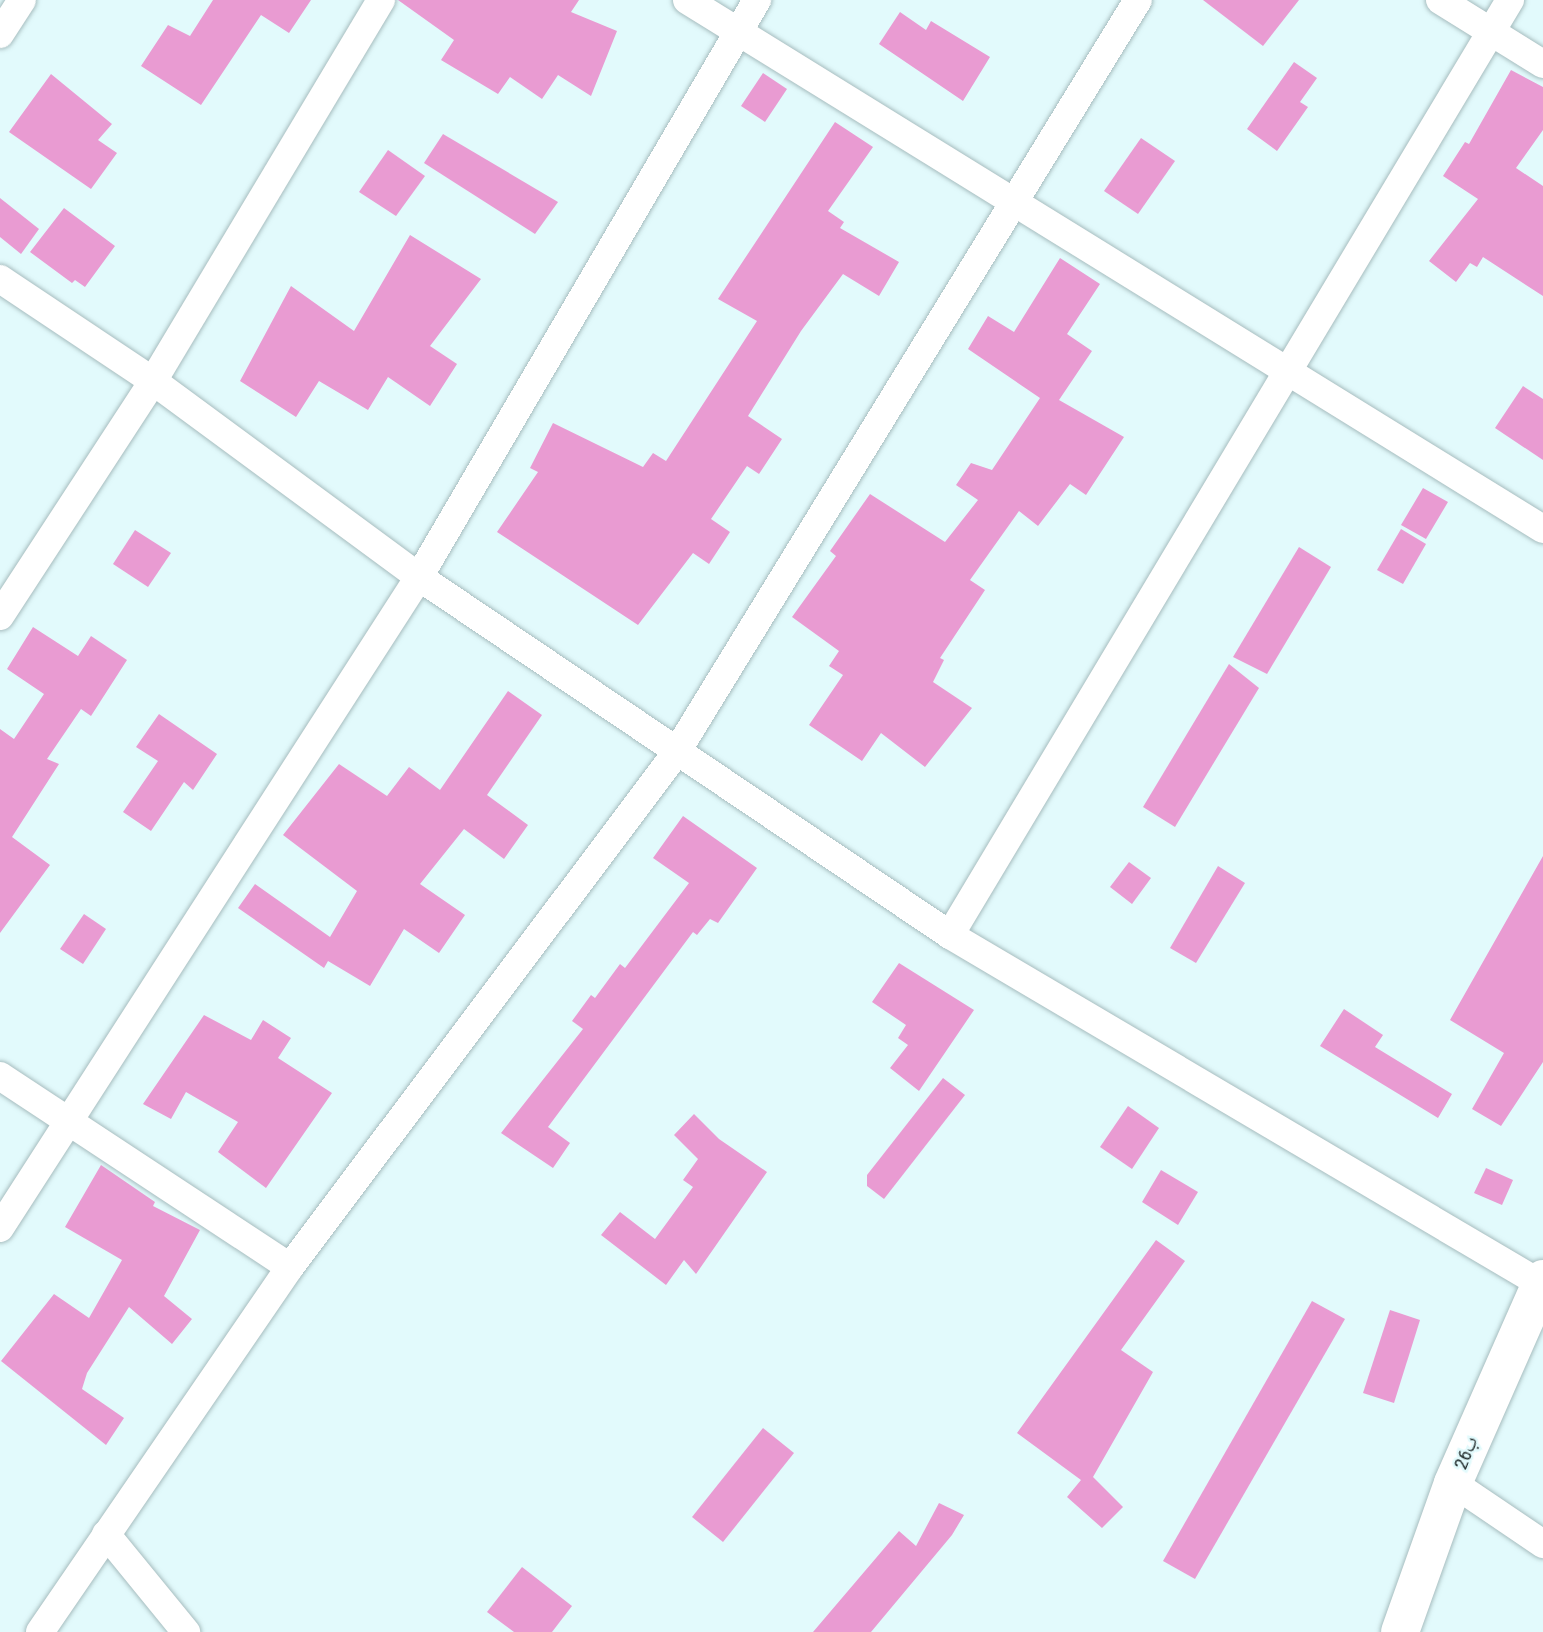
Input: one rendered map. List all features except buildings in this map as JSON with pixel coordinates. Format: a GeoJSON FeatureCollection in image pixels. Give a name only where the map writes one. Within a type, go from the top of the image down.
{"type":"FeatureCollection","features":[{"type":"Feature","properties":{"kind":"highway","name":"26ب"},"geometry":{"type":"LineString","coordinates":[[1400,1632],[1453,1483],[1542,1281]]}},
{"type":"Feature","properties":{"kind":"street"},"geometry":{"type":"LineString","coordinates":[[0,34],[22,0]]}},
{"type":"Feature","properties":{"kind":"street"},"geometry":{"type":"LineString","coordinates":[[0,616],[153,381],[381,0]]}},
{"type":"Feature","properties":{"kind":"street"},"geometry":{"type":"LineString","coordinates":[[687,0],[1543,528]]}},
{"type":"Feature","properties":{"kind":"street"},"geometry":{"type":"LineString","coordinates":[[0,1228],[68,1117],[419,577],[757,0]]}},
{"type":"Feature","properties":{"kind":"street"},"geometry":{"type":"LineString","coordinates":[[40,1632],[290,1267],[676,752],[1016,205],[1139,0]]}},
{"type":"Feature","properties":{"kind":"street"},"geometry":{"type":"LineString","coordinates":[[1440,0],[1543,64]]}},
{"type":"Feature","properties":{"kind":"street"},"geometry":{"type":"LineString","coordinates":[[950,935],[1510,0]]}},
{"type":"Feature","properties":{"kind":"street"},"geometry":{"type":"LineString","coordinates":[[0,279],[153,381],[419,577],[950,935],[1542,1281]]}},
{"type":"Feature","properties":{"kind":"street"},"geometry":{"type":"LineString","coordinates":[[0,1076],[68,1117],[290,1267]]}},
{"type":"Feature","properties":{"kind":"street"},"geometry":{"type":"LineString","coordinates":[[1453,1483],[1543,1544]]}},
{"type":"Feature","properties":{"kind":"street"},"geometry":{"type":"LineString","coordinates":[[106,1534],[186,1632]]}}]}
